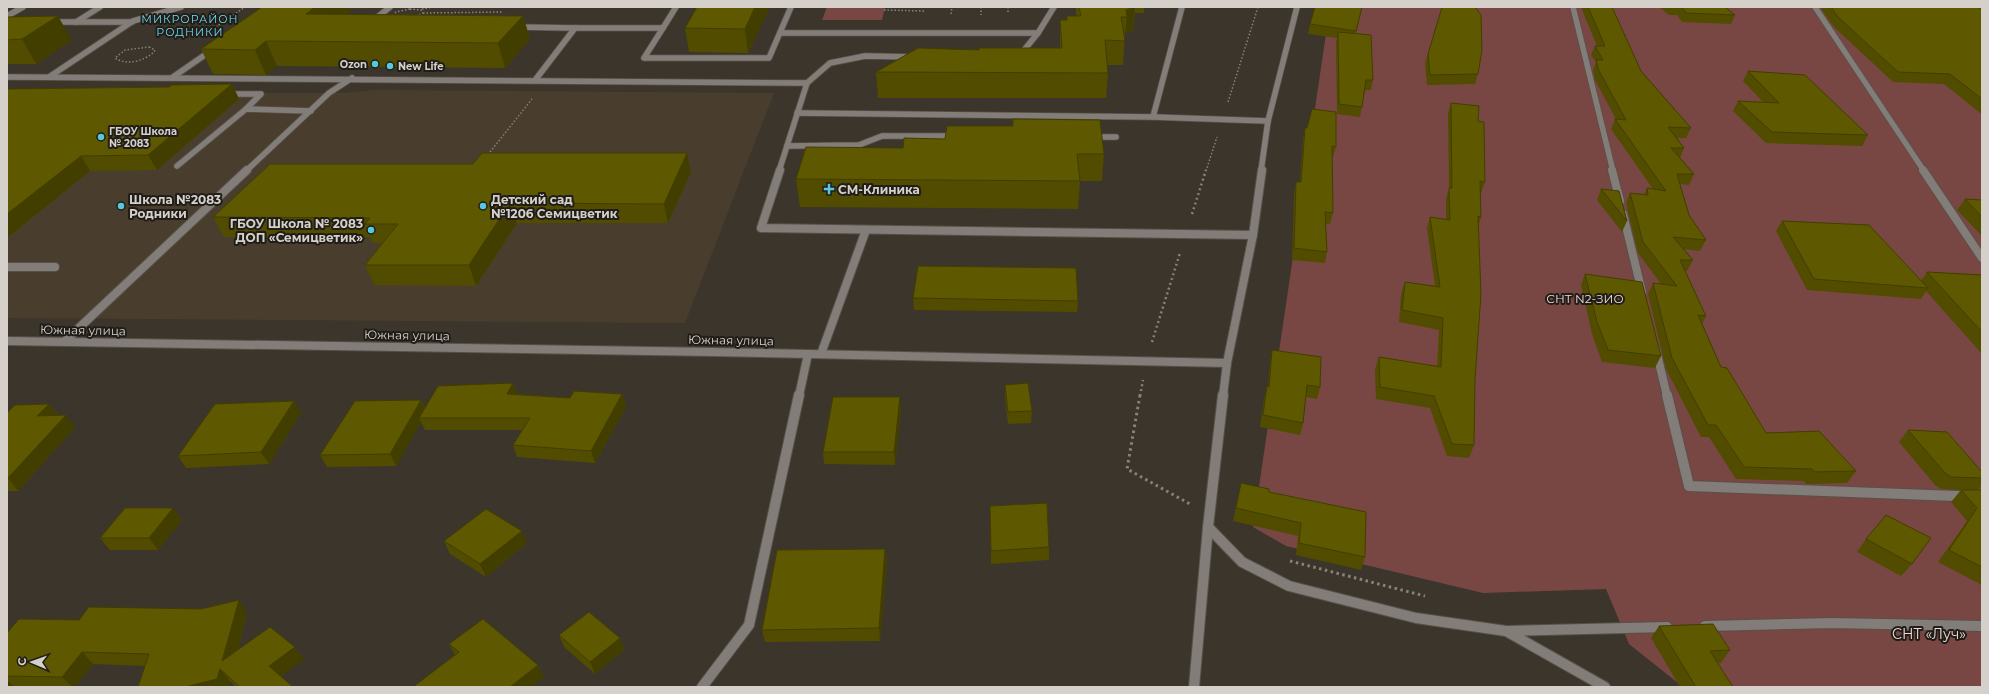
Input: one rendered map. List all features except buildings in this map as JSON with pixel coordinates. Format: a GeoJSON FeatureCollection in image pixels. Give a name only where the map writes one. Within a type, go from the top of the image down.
{"type":"FeatureCollection","features":[{"type":"Feature","properties":{"kind":"street"},"geometry":{"type":"LineString","coordinates":[[7,16],[23,7]]}},
{"type":"Feature","properties":{"kind":"street"},"geometry":{"type":"LineString","coordinates":[[75,22],[100,7]]}},
{"type":"Feature","properties":{"kind":"street"},"geometry":{"type":"LineString","coordinates":[[48,77],[133,22],[181,7]]}},
{"type":"Feature","properties":{"kind":"street"},"geometry":{"type":"LineString","coordinates":[[367,26],[390,7]]}},
{"type":"Feature","properties":{"kind":"street"},"geometry":{"type":"LineString","coordinates":[[676,7],[644,58],[769,58],[791,7]]}},
{"type":"Feature","properties":{"kind":"street"},"geometry":{"type":"LineString","coordinates":[[1011,58],[1019,58],[1038,33],[1054,7]]}},
{"type":"Feature","properties":{"kind":"street"},"geometry":{"type":"LineString","coordinates":[[1153,117],[1182,7]]}},
{"type":"Feature","properties":{"kind":"street"},"geometry":{"type":"LineString","coordinates":[[1194,687],[1208,527],[1227,363],[1253,235],[1268,121],[1297,7]]}},
{"type":"Feature","properties":{"kind":"street"},"geometry":{"type":"LineString","coordinates":[[1573,7],[1644,301]]}},
{"type":"Feature","properties":{"kind":"street"},"geometry":{"type":"LineString","coordinates":[[1815,7],[1982,258]]}},
{"type":"Feature","properties":{"kind":"street"},"geometry":{"type":"LineString","coordinates":[[45,22],[133,22]]}},
{"type":"Feature","properties":{"kind":"street"},"geometry":{"type":"LineString","coordinates":[[511,27],[663,28]]}},
{"type":"Feature","properties":{"kind":"street"},"geometry":{"type":"LineString","coordinates":[[536,80],[575,28]]}},
{"type":"Feature","properties":{"kind":"street"},"geometry":{"type":"LineString","coordinates":[[780,33],[1038,33]]}},
{"type":"Feature","properties":{"kind":"street"},"geometry":{"type":"LineString","coordinates":[[173,77],[216,46]]}},
{"type":"Feature","properties":{"kind":"street"},"geometry":{"type":"LineString","coordinates":[[918,57],[865,56],[830,63],[807,83],[761,228],[1253,235]]}},
{"type":"Feature","properties":{"kind":"street"},"geometry":{"type":"LineString","coordinates":[[7,77],[352,78],[807,83]]}},
{"type":"Feature","properties":{"kind":"street"},"geometry":{"type":"LineString","coordinates":[[65,341],[330,93],[352,78]]}},
{"type":"Feature","properties":{"kind":"street"},"geometry":{"type":"LineString","coordinates":[[177,166],[246,109],[261,94],[221,95]]}},
{"type":"Feature","properties":{"kind":"street"},"geometry":{"type":"LineString","coordinates":[[246,109],[311,111]]}},
{"type":"Feature","properties":{"kind":"street"},"geometry":{"type":"LineString","coordinates":[[797,113],[1153,117],[1268,121]]}},
{"type":"Feature","properties":{"kind":"street"},"geometry":{"type":"LineString","coordinates":[[786,146],[859,145],[882,136],[960,136]]}},
{"type":"Feature","properties":{"kind":"street"},"geometry":{"type":"LineString","coordinates":[[1084,137],[1116,137]]}},
{"type":"Feature","properties":{"kind":"street"},"geometry":{"type":"LineString","coordinates":[[821,354],[866,230]]}},
{"type":"Feature","properties":{"kind":"street"},"geometry":{"type":"LineString","coordinates":[[7,268],[55,267]]}},
{"type":"Feature","properties":{"kind":"street"},"geometry":{"type":"LineString","coordinates":[[1654,339],[1689,486],[1982,497]]}},
{"type":"Feature","properties":{"kind":"street","name":"Южная улица"},"geometry":{"type":"LineString","coordinates":[[7,341],[821,354],[1227,363]]}},
{"type":"Feature","properties":{"kind":"street"},"geometry":{"type":"LineString","coordinates":[[702,687],[749,625],[808,354]]}},
{"type":"Feature","properties":{"kind":"street"},"geometry":{"type":"LineString","coordinates":[[1208,527],[1242,562],[1289,586],[1416,618],[1506,631],[1681,627]]}},
{"type":"Feature","properties":{"kind":"street"},"geometry":{"type":"LineString","coordinates":[[1697,626],[1832,623],[1982,626]]}},
{"type":"Feature","properties":{"kind":"street"},"geometry":{"type":"LineString","coordinates":[[1506,631],[1605,687]]}},
{"type":"Feature","properties":{"kind":"path"},"geometry":{"type":"LineString","coordinates":[[414,8],[419,7]]}},
{"type":"Feature","properties":{"kind":"path"},"geometry":{"type":"LineString","coordinates":[[422,10],[434,7]]}},
{"type":"Feature","properties":{"kind":"path"},"geometry":{"type":"LineString","coordinates":[[951,15],[952,7]]}},
{"type":"Feature","properties":{"kind":"path"},"geometry":{"type":"LineString","coordinates":[[1210,515],[1127,468],[1146,361],[1258,7]]}},
{"type":"Feature","properties":{"kind":"path"},"geometry":{"type":"LineString","coordinates":[[884,10],[924,10]]}},
{"type":"Feature","properties":{"kind":"path"},"geometry":{"type":"LineString","coordinates":[[149,47],[155,50],[152,54],[136,60],[119,61],[115,58],[119,53],[137,48],[149,47]]}},
{"type":"Feature","properties":{"kind":"path"},"geometry":{"type":"LineString","coordinates":[[490,152],[547,80]]}},
{"type":"Feature","properties":{"kind":"path"},"geometry":{"type":"LineString","coordinates":[[1284,560],[1430,598]]}},
{"type":"Feature","properties":{"kind":"shaded area","name":"Детский сад №1206 Семицветик"},"geometry":{"type":"Polygon","coordinates":[[[374,90],[774,93],[685,323],[7,318],[7,93],[345,93],[374,90]]]}},
{"type":"Feature","properties":{"kind":"green space"},"geometry":{"type":"Polygon","coordinates":[[[827,7],[885,7],[882,20],[822,20],[827,7]]]}},
{"type":"Feature","properties":{"kind":"green space","name":"СНТ N2-ЗИО"},"geometry":{"type":"Polygon","coordinates":[[[1330,7],[1982,7],[1982,687],[1683,687],[1629,644],[1606,589],[1483,593],[1286,546],[1253,527],[1330,7]]]}},
{"type":"Feature","properties":{"kind":"place","name":"Ozon"},"geometry":{"type":"Point","coordinates":[375,64]}},
{"type":"Feature","properties":{"kind":"place","name":"New Life"},"geometry":{"type":"Point","coordinates":[390,66]}},
{"type":"Feature","properties":{"kind":"place","name":"ГБОУ Школа № 2083"},"geometry":{"type":"Point","coordinates":[101,137]}},
{"type":"Feature","properties":{"kind":"place","name":"СМ-Клиника"},"geometry":{"type":"Point","coordinates":[829,189]}},
{"type":"Feature","properties":{"kind":"place","name":"Школа №2083 Родники"},"geometry":{"type":"Point","coordinates":[121,206]}},
{"type":"Feature","properties":{"kind":"place","name":"Детский сад №1206 Семицветик"},"geometry":{"type":"Point","coordinates":[483,206]}},
{"type":"Feature","properties":{"kind":"place","name":"ГБОУ Школа № 2083 ДОП «Семицветик»"},"geometry":{"type":"Point","coordinates":[371,230]}},
{"type":"Feature","properties":{"kind":"district","name":"МИКРОРАЙОН РОДНИКИ"},"geometry":{"type":"Point","coordinates":[190,25]}},
{"type":"Feature","properties":{"kind":"park label","name":"СНТ «Луч»"},"geometry":{"type":"Point","coordinates":[1929,634]}}]}
